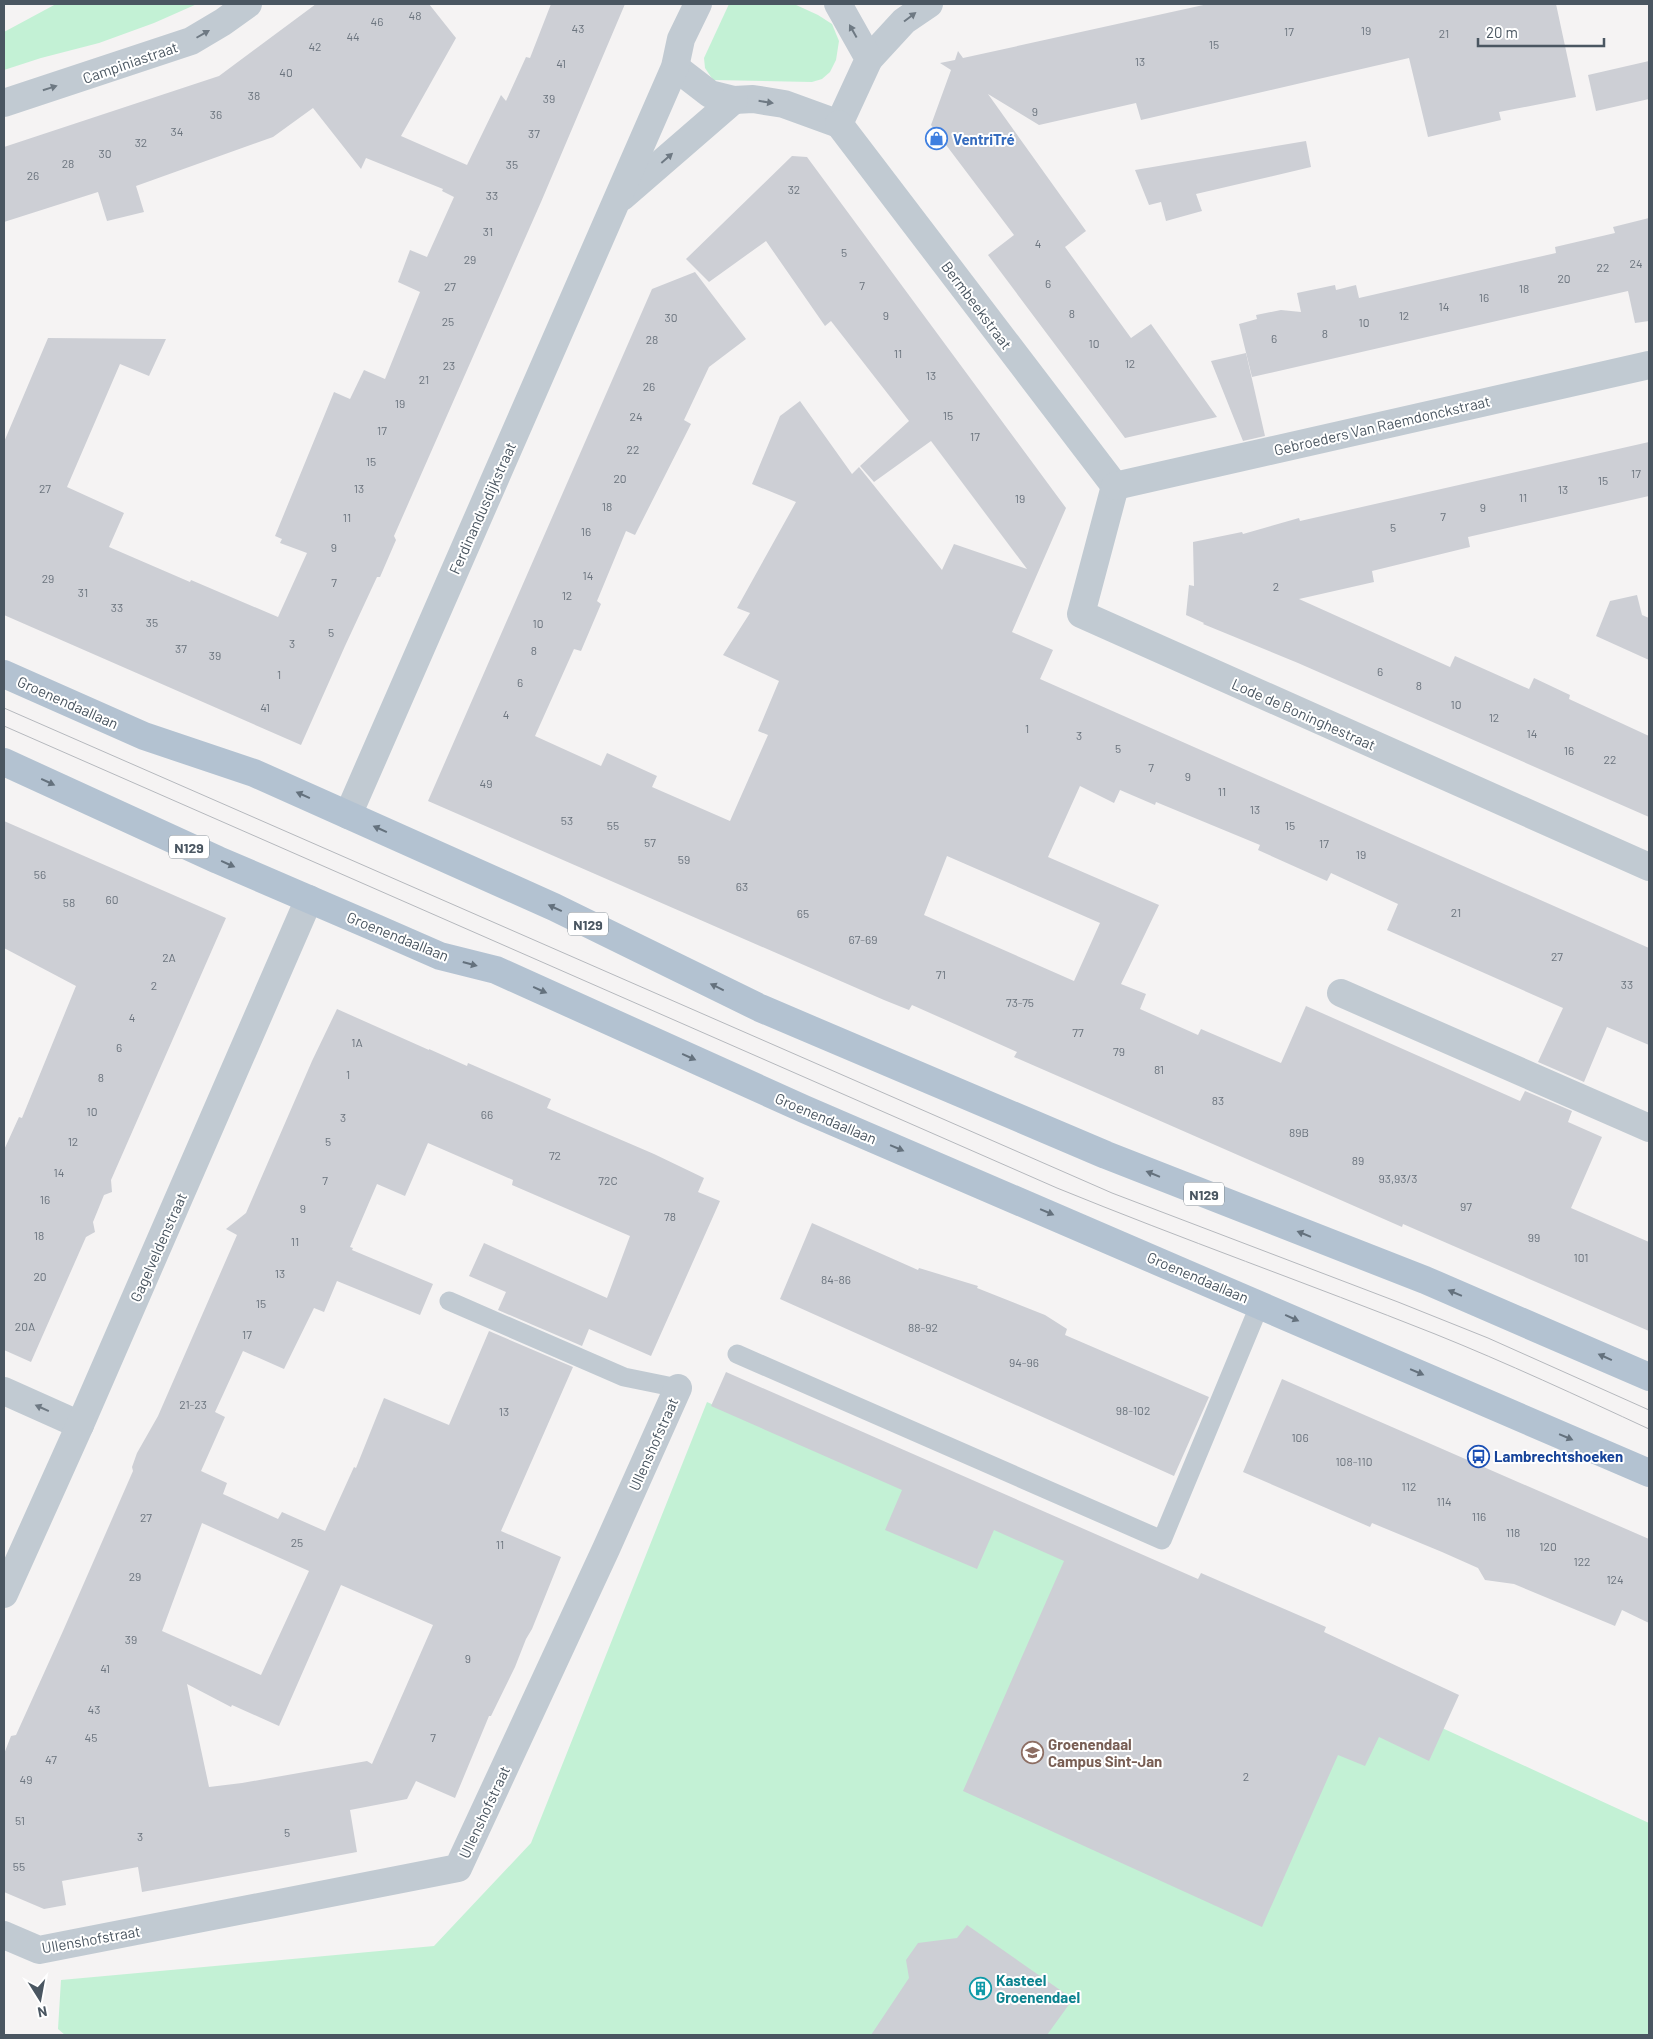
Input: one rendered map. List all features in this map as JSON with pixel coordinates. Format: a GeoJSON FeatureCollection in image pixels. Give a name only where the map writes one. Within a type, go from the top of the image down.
{"type":"FeatureCollection","features":[{"type":"Feature","properties":{"kind":"main road","name":"Groenendaallaan"},"geometry":{"type":"LineString","coordinates":[[4,674],[144,736],[254,773],[348,814],[554,907],[760,1008],[1106,1155],[1425,1280],[1649,1377]]}},
{"type":"Feature","properties":{"kind":"main road","name":"Groenendaallaan"},"geometry":{"type":"LineString","coordinates":[[4,762],[440,956],[496,970],[813,1112],[1649,1473]]}},
{"type":"Feature","properties":{"kind":"street","name":"Campiniastraat"},"geometry":{"type":"LineString","coordinates":[[4,104],[191,40],[248,4]]}},
{"type":"Feature","properties":{"kind":"street","name":"Ferdinandusdijkstraat"},"geometry":{"type":"LineString","coordinates":[[348,814],[617,202],[675,67],[681,39],[698,4]]}},
{"type":"Feature","properties":{"kind":"street"},"geometry":{"type":"LineString","coordinates":[[838,4],[869,59]]}},
{"type":"Feature","properties":{"kind":"street"},"geometry":{"type":"LineString","coordinates":[[675,67],[710,94],[734,100],[753,100],[784,104],[839,124],[869,59],[904,21],[929,4]]}},
{"type":"Feature","properties":{"kind":"street","name":"Ferdinandusdijkstraat"},"geometry":{"type":"LineString","coordinates":[[617,202],[734,100]]}},
{"type":"Feature","properties":{"kind":"street","name":"Bermbeekstraat"},"geometry":{"type":"LineString","coordinates":[[839,124],[1115,486]]}},
{"type":"Feature","properties":{"kind":"street","name":"Gebroeders Van Raemdonckstraat"},"geometry":{"type":"LineString","coordinates":[[1115,486],[1649,365]]}},
{"type":"Feature","properties":{"kind":"street","name":"Lode de Boninghestraat"},"geometry":{"type":"LineString","coordinates":[[1115,486],[1081,614],[1649,867]]}},
{"type":"Feature","properties":{"kind":"street","name":"Gagelveldenstraat"},"geometry":{"type":"LineString","coordinates":[[4,1594],[80,1425],[309,899]]}},
{"type":"Feature","properties":{"kind":"street"},"geometry":{"type":"LineString","coordinates":[[1341,994],[1649,1128]]}},
{"type":"Feature","properties":{"kind":"street","name":"Ullenshofstraat"},"geometry":{"type":"LineString","coordinates":[[4,1935],[39,1950],[458,1868],[606,1549],[678,1388]]}},
{"type":"Feature","properties":{"kind":"street"},"geometry":{"type":"LineString","coordinates":[[4,1391],[80,1425]]}},
{"type":"Feature","properties":{"kind":"lane"},"geometry":{"type":"LineString","coordinates":[[449,1301],[624,1376],[678,1388]]}},
{"type":"Feature","properties":{"kind":"lane"},"geometry":{"type":"LineString","coordinates":[[737,1354],[1162,1540],[1260,1304]]}},
{"type":"Feature","properties":{"kind":"green space"},"geometry":{"type":"Polygon","coordinates":[[[56,4],[197,4],[154,23],[99,43],[4,70],[4,32],[56,4]]]}},
{"type":"Feature","properties":{"kind":"green space"},"geometry":{"type":"Polygon","coordinates":[[[729,4],[794,4],[832,24],[839,41],[836,60],[830,72],[822,79],[812,82],[713,80],[705,68],[704,58],[729,4]]]}},
{"type":"Feature","properties":{"kind":"green space","name":"Groenendaal Campus Sint-Jan"},"geometry":{"type":"Polygon","coordinates":[[[707,1402],[1344,1683],[1649,1823],[1649,2035],[65,2035],[58,2029],[61,1980],[434,1946],[531,1843],[707,1402]]]}},
{"type":"Feature","properties":{"kind":"building"},"geometry":{"type":"Polygon","coordinates":[[[316,4],[429,4],[456,38],[401,136],[467,165],[501,95],[506,101],[526,57],[530,58],[551,4],[625,4],[541,202],[394,536],[396,540],[380,577],[377,577],[301,745],[4,615],[4,442],[48,338],[166,339],[149,376],[120,364],[67,487],[124,513],[109,547],[278,617],[307,553],[280,543],[282,539],[275,536],[334,392],[350,399],[364,370],[385,379],[420,292],[398,282],[410,250],[427,257],[454,197],[442,191],[443,189],[366,158],[361,169],[313,108],[273,137],[136,186],[144,212],[107,221],[98,192],[4,222],[4,147],[219,76],[316,4]]]}},
{"type":"Feature","properties":{"kind":"building"},"geometry":{"type":"Polygon","coordinates":[[[1208,4],[1556,4],[1576,97],[1499,112],[1501,120],[1428,137],[1409,58],[1141,120],[1136,103],[1039,125],[988,94],[1086,231],[1065,247],[1131,338],[1151,324],[1217,417],[1125,438],[988,255],[1014,235],[931,125],[951,70],[940,63],[955,60],[958,51],[963,58],[1208,4]]]}},
{"type":"Feature","properties":{"kind":"building"},"geometry":{"type":"Polygon","coordinates":[[[1649,61],[1649,99],[1596,111],[1588,75],[1649,61]]]}},
{"type":"Feature","properties":{"kind":"building"},"geometry":{"type":"Polygon","coordinates":[[[1306,141],[1311,167],[1196,194],[1202,211],[1166,221],[1161,202],[1149,205],[1135,170],[1306,141]]]}},
{"type":"Feature","properties":{"kind":"building"},"geometry":{"type":"Polygon","coordinates":[[[792,156],[807,157],[1066,508],[1012,632],[1053,650],[1040,679],[1649,948],[1649,1045],[1607,1027],[1584,1082],[1538,1062],[1563,1008],[1387,930],[1398,904],[1331,873],[1327,881],[1258,850],[1260,845],[1156,802],[1155,805],[1120,790],[1114,803],[1080,786],[1048,857],[1159,905],[1121,984],[1146,994],[1140,1009],[1198,1035],[1201,1029],[1281,1063],[1306,1006],[1520,1101],[1525,1091],[1572,1111],[1568,1122],[1602,1137],[1571,1208],[1649,1242],[1649,1331],[1403,1224],[1402,1227],[1014,1057],[1017,1052],[912,1005],[909,1010],[884,1000],[428,801],[652,289],[695,272],[746,339],[709,367],[684,420],[691,424],[635,535],[626,531],[597,601],[601,604],[581,651],[574,649],[535,736],[601,766],[607,753],[657,776],[652,787],[730,821],[768,735],[758,731],[779,681],[723,655],[750,613],[737,608],[796,502],[752,484],[780,416],[800,401],[852,474],[859,467],[942,570],[954,544],[1027,569],[931,441],[874,482],[860,466],[909,421],[831,321],[825,326],[766,241],[709,282],[686,259],[792,156]],[[947,856],[924,915],[1074,981],[1100,923],[947,856]]]}},
{"type":"Feature","properties":{"kind":"building"},"geometry":{"type":"Polygon","coordinates":[[[1649,218],[1649,321],[1635,323],[1628,291],[1252,377],[1239,324],[1257,319],[1256,315],[1281,310],[1301,312],[1297,293],[1335,285],[1336,290],[1356,285],[1359,298],[1556,253],[1555,247],[1615,233],[1613,227],[1649,218]]]}},
{"type":"Feature","properties":{"kind":"building"},"geometry":{"type":"Polygon","coordinates":[[[1246,353],[1265,436],[1243,441],[1211,361],[1246,353]]]}},
{"type":"Feature","properties":{"kind":"building"},"geometry":{"type":"Polygon","coordinates":[[[1649,442],[1649,496],[1468,537],[1470,547],[1372,571],[1374,582],[1299,599],[1450,667],[1455,656],[1529,689],[1534,678],[1570,695],[1569,699],[1649,736],[1649,817],[1186,615],[1189,585],[1194,586],[1193,542],[1242,532],[1243,534],[1299,518],[1300,521],[1649,442]]]}},
{"type":"Feature","properties":{"kind":"building"},"geometry":{"type":"Polygon","coordinates":[[[1637,595],[1642,615],[1649,618],[1649,660],[1596,636],[1610,601],[1637,595]]]}},
{"type":"Feature","properties":{"kind":"building"},"geometry":{"type":"Polygon","coordinates":[[[4,821],[226,918],[111,1180],[112,1192],[104,1195],[93,1222],[95,1232],[86,1237],[31,1362],[4,1350],[4,1150],[19,1117],[22,1118],[76,986],[4,948],[4,821]]]}},
{"type":"Feature","properties":{"kind":"building"},"geometry":{"type":"Polygon","coordinates":[[[337,1009],[467,1066],[468,1063],[551,1099],[547,1108],[654,1154],[704,1178],[698,1192],[720,1201],[651,1356],[589,1329],[582,1346],[498,1310],[506,1292],[469,1276],[484,1243],[607,1298],[630,1236],[512,1185],[513,1180],[428,1143],[405,1196],[377,1184],[350,1247],[353,1248],[352,1250],[433,1284],[420,1315],[337,1281],[324,1312],[314,1308],[284,1369],[243,1351],[215,1412],[225,1417],[201,1471],[227,1483],[223,1494],[278,1519],[282,1512],[325,1531],[354,1467],[356,1468],[384,1398],[449,1425],[489,1331],[573,1367],[501,1531],[561,1557],[532,1629],[491,1716],[489,1716],[455,1798],[416,1781],[407,1799],[350,1810],[357,1852],[142,1892],[138,1867],[62,1881],[66,1905],[44,1909],[4,1892],[4,1754],[11,1736],[16,1735],[63,1631],[133,1471],[132,1467],[137,1453],[158,1416],[237,1235],[226,1229],[246,1213],[312,1061],[337,1009]],[[202,1523],[162,1631],[261,1675],[309,1571],[202,1523]],[[341,1585],[279,1726],[232,1705],[231,1707],[187,1684],[209,1787],[367,1761],[372,1764],[433,1625],[341,1585]]]}},
{"type":"Feature","properties":{"kind":"building"},"geometry":{"type":"Polygon","coordinates":[[[812,1223],[918,1270],[919,1268],[978,1286],[977,1288],[1045,1315],[1067,1329],[1065,1335],[1209,1397],[1174,1476],[780,1299],[812,1223]]]}},
{"type":"Feature","properties":{"kind":"building"},"geometry":{"type":"Polygon","coordinates":[[[726,1372],[1198,1579],[1201,1573],[1326,1627],[1324,1632],[1459,1695],[1429,1761],[1379,1737],[1365,1766],[1338,1755],[1262,1927],[963,1791],[1064,1561],[994,1530],[977,1569],[885,1530],[902,1490],[711,1406],[726,1372]]]}},
{"type":"Feature","properties":{"kind":"building"},"geometry":{"type":"Polygon","coordinates":[[[1282,1379],[1649,1539],[1649,1623],[1622,1610],[1615,1626],[1514,1584],[1485,1580],[1478,1568],[1372,1523],[1370,1527],[1243,1472],[1282,1379]]]}},
{"type":"Feature","properties":{"kind":"building","name":"Kasteel Groenendael"},"geometry":{"type":"Polygon","coordinates":[[[967,1925],[1073,1999],[1047,2035],[871,2035],[909,1978],[906,1960],[918,1943],[957,1938],[967,1925]]]}},
{"type":"Feature","properties":{"kind":"tram line"},"geometry":{"type":"LineString","coordinates":[[4,708],[1112,1193],[1488,1338],[1649,1410]]}},
{"type":"Feature","properties":{"kind":"tram line"},"geometry":{"type":"LineString","coordinates":[[4,726],[1057,1188],[1435,1334],[1516,1368],[1649,1429]]}},
{"type":"Feature","properties":{"kind":"place","name":"VentriTré"},"geometry":{"type":"Point","coordinates":[937,139]}},
{"type":"Feature","properties":{"kind":"place","name":"Lambrechtshoeken"},"geometry":{"type":"Point","coordinates":[1478,1456]}},
{"type":"Feature","properties":{"kind":"place","name":"Groenendaal Campus Sint-Jan"},"geometry":{"type":"Point","coordinates":[1032,1753]}},
{"type":"Feature","properties":{"kind":"place","name":"Kasteel Groenendael"},"geometry":{"type":"Point","coordinates":[980,1989]}}]}
